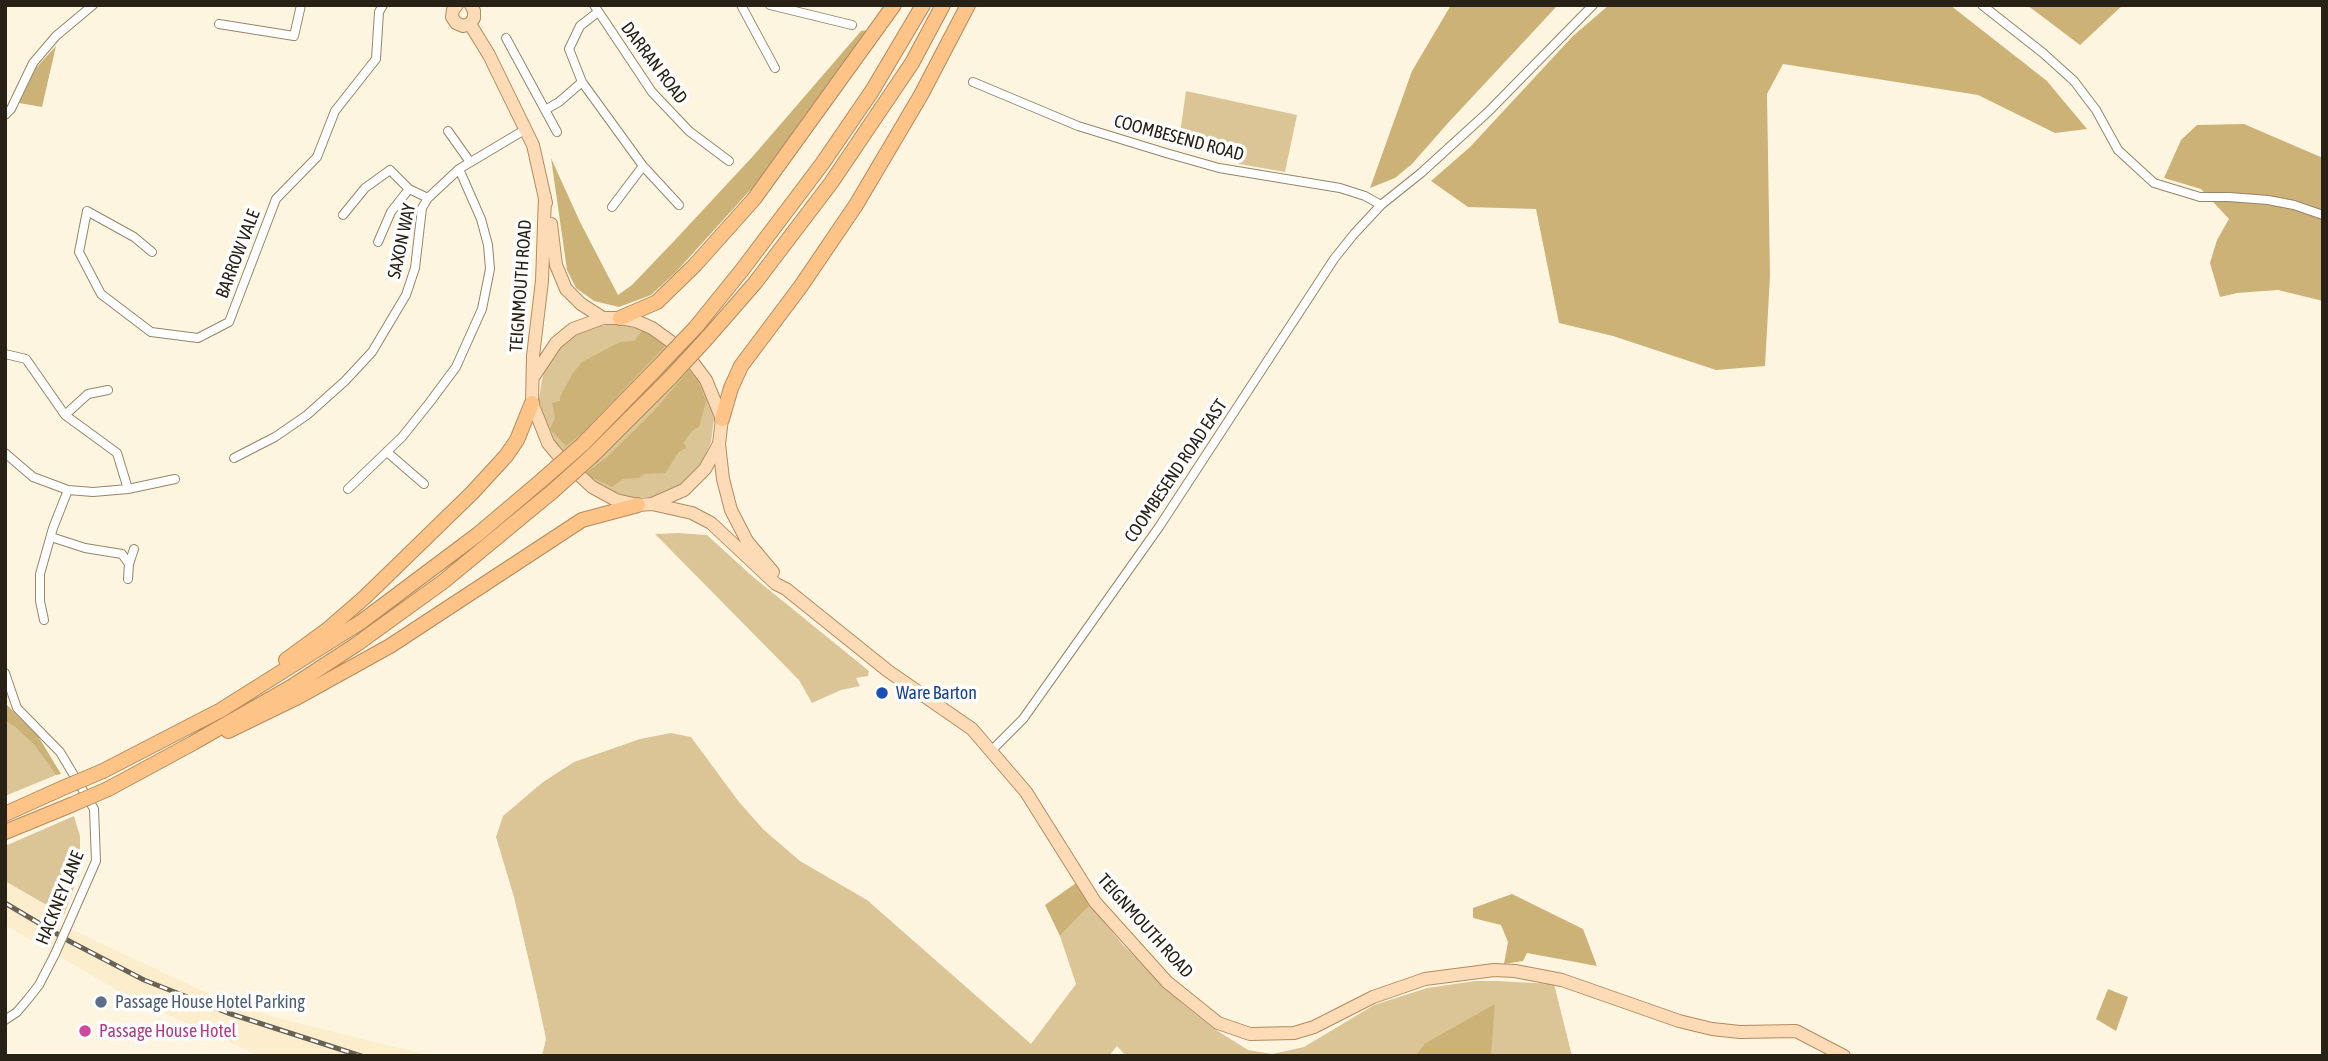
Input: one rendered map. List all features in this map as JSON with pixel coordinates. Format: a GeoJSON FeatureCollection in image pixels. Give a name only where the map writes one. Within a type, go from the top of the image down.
{"type":"FeatureCollection","features":[{"type":"Feature","properties":{"kind":"highway"},"geometry":{"type":"LineString","coordinates":[[621,318],[657,302],[695,265],[754,199],[894,5]]}},
{"type":"Feature","properties":{"kind":"highway"},"geometry":{"type":"LineString","coordinates":[[5,814],[103,771],[220,710],[361,622],[477,534],[583,444],[695,327],[742,270],[822,164],[872,91],[923,5]]}},
{"type":"Feature","properties":{"kind":"highway"},"geometry":{"type":"LineString","coordinates":[[5,832],[108,789],[291,687],[357,644],[444,581],[553,491],[671,377],[763,273],[831,183],[912,63],[943,5]]}},
{"type":"Feature","properties":{"kind":"highway"},"geometry":{"type":"LineString","coordinates":[[722,419],[741,366],[801,286],[856,205],[921,95],[968,5]]}},
{"type":"Feature","properties":{"kind":"highway"},"geometry":{"type":"LineString","coordinates":[[220,710],[327,629],[430,535],[506,456],[517,440],[532,403]]}},
{"type":"Feature","properties":{"kind":"highway"},"geometry":{"type":"LineString","coordinates":[[193,743],[239,727],[357,665],[582,520],[645,505]]}},
{"type":"Feature","properties":{"kind":"main road"},"geometry":{"type":"LineString","coordinates":[[470,24],[475,15],[471,5]]}},
{"type":"Feature","properties":{"kind":"main road","name":"TEIGNMOUTH ROAD"},"geometry":{"type":"LineString","coordinates":[[450,7],[456,23],[463,26],[470,24],[489,55],[526,130],[536,158],[550,218],[556,265],[566,289],[581,304],[603,318]]}},
{"type":"Feature","properties":{"kind":"main road","name":"TEIGNMOUTH ROAD"},"geometry":{"type":"LineString","coordinates":[[534,376],[533,356],[542,281],[545,197]]}},
{"type":"Feature","properties":{"kind":"main road"},"geometry":{"type":"LineString","coordinates":[[603,318],[621,318],[644,324],[662,334],[694,364],[713,393],[722,419],[719,444],[705,469],[691,485],[676,495],[645,505],[616,500],[603,494],[573,470],[548,443],[532,403],[534,376],[548,353],[564,335],[581,325],[603,318]]}},
{"type":"Feature","properties":{"kind":"main road","name":"TEIGNMOUTH ROAD"},"geometry":{"type":"LineString","coordinates":[[719,444],[726,497],[738,526],[758,556],[786,589]]}},
{"type":"Feature","properties":{"kind":"main road","name":"TEIGNMOUTH ROAD"},"geometry":{"type":"LineString","coordinates":[[645,505],[692,513],[711,523],[776,584],[786,589],[888,671],[972,729],[1026,792],[1095,902],[1167,982],[1218,1023],[1251,1034],[1294,1033],[1314,1027],[1402,986],[1425,979],[1505,971],[1562,980],[1679,1021],[1713,1029],[1740,1032],[1796,1031],[1844,1056]]}},
{"type":"Feature","properties":{"kind":"street"},"geometry":{"type":"LineString","coordinates":[[5,115],[11,109],[33,63],[56,36],[93,5]]}},
{"type":"Feature","properties":{"kind":"street"},"geometry":{"type":"LineString","coordinates":[[219,24],[294,36],[301,5]]}},
{"type":"Feature","properties":{"kind":"street","name":"BARROW VALE"},"geometry":{"type":"LineString","coordinates":[[152,252],[134,237],[88,211],[79,252],[101,294],[151,332],[198,338],[229,322],[276,199],[317,157],[335,111],[376,59],[379,12],[383,5]]}},
{"type":"Feature","properties":{"kind":"street"},"geometry":{"type":"LineString","coordinates":[[741,5],[775,68]]}},
{"type":"Feature","properties":{"kind":"street"},"geometry":{"type":"LineString","coordinates":[[770,5],[852,25]]}},
{"type":"Feature","properties":{"kind":"street","name":"COOMBESEND ROAD EAST"},"geometry":{"type":"LineString","coordinates":[[991,751],[1023,719],[1159,527],[1334,259],[1381,205],[1488,112],[1593,5]]}},
{"type":"Feature","properties":{"kind":"street"},"geometry":{"type":"LineString","coordinates":[[1982,5],[2074,81],[2096,110],[2118,150],[2154,183],[2200,197],[2267,200],[2294,205],[2323,215]]}},
{"type":"Feature","properties":{"kind":"street"},"geometry":{"type":"LineString","coordinates":[[596,9],[580,26],[569,49],[582,82],[643,166],[680,205]]}},
{"type":"Feature","properties":{"kind":"street","name":"DARRAN ROAD"},"geometry":{"type":"LineString","coordinates":[[596,9],[652,92],[689,131],[729,161]]}},
{"type":"Feature","properties":{"kind":"street"},"geometry":{"type":"LineString","coordinates":[[506,37],[557,132]]}},
{"type":"Feature","properties":{"kind":"street"},"geometry":{"type":"LineString","coordinates":[[545,110],[582,82]]}},
{"type":"Feature","properties":{"kind":"street","name":"COOMBESEND ROAD"},"geometry":{"type":"LineString","coordinates":[[973,82],[1078,126],[1133,143],[1219,168],[1340,188],[1365,196],[1381,205]]}},
{"type":"Feature","properties":{"kind":"street","name":"SAXON WAY"},"geometry":{"type":"LineString","coordinates":[[234,458],[275,437],[307,415],[372,352],[406,295],[415,268],[422,208],[428,198],[459,169],[526,130]]}},
{"type":"Feature","properties":{"kind":"street"},"geometry":{"type":"LineString","coordinates":[[448,131],[470,162]]}},
{"type":"Feature","properties":{"kind":"street"},"geometry":{"type":"LineString","coordinates":[[612,206],[643,166]]}},
{"type":"Feature","properties":{"kind":"street"},"geometry":{"type":"LineString","coordinates":[[348,489],[387,452],[430,402],[456,367],[482,309],[490,269],[488,245],[481,219],[459,169]]}},
{"type":"Feature","properties":{"kind":"street"},"geometry":{"type":"LineString","coordinates":[[343,215],[365,188],[390,170],[409,189],[428,198]]}},
{"type":"Feature","properties":{"kind":"street"},"geometry":{"type":"LineString","coordinates":[[378,242],[391,212],[409,189]]}},
{"type":"Feature","properties":{"kind":"street"},"geometry":{"type":"LineString","coordinates":[[5,354],[26,359],[65,415],[117,453],[128,489]]}},
{"type":"Feature","properties":{"kind":"street"},"geometry":{"type":"LineString","coordinates":[[65,415],[88,394],[108,390]]}},
{"type":"Feature","properties":{"kind":"street"},"geometry":{"type":"LineString","coordinates":[[387,452],[424,484]]}},
{"type":"Feature","properties":{"kind":"street"},"geometry":{"type":"LineString","coordinates":[[5,453],[33,477],[68,490],[93,492],[128,489],[175,479]]}},
{"type":"Feature","properties":{"kind":"street"},"geometry":{"type":"LineString","coordinates":[[44,620],[39,583],[42,566],[68,490]]}},
{"type":"Feature","properties":{"kind":"street"},"geometry":{"type":"LineString","coordinates":[[51,537],[85,548],[122,554],[129,564]]}},
{"type":"Feature","properties":{"kind":"street"},"geometry":{"type":"LineString","coordinates":[[128,579],[134,549]]}},
{"type":"Feature","properties":{"kind":"street","name":"HACKNEY LANE"},"geometry":{"type":"LineString","coordinates":[[5,673],[17,708],[60,752],[94,809],[96,861],[39,985],[17,1012],[5,1020]]}},
{"type":"Feature","properties":{"kind":"shaded area"},"geometry":{"type":"Polygon","coordinates":[[[1451,5],[1558,5],[1412,164],[1395,178],[1370,188],[1412,71],[1451,5]]]}},
{"type":"Feature","properties":{"kind":"shaded area"},"geometry":{"type":"Polygon","coordinates":[[[1609,5],[1950,5],[2047,81],[2087,129],[2055,133],[1978,95],[1783,64],[1767,94],[1770,276],[1765,366],[1716,370],[1613,336],[1559,323],[1536,209],[1468,207],[1431,181],[1470,147],[1573,36],[1609,5]]]}},
{"type":"Feature","properties":{"kind":"shaded area"},"geometry":{"type":"Polygon","coordinates":[[[2027,5],[2123,5],[2080,45],[2027,5]]]}},
{"type":"Feature","properties":{"kind":"shaded area"},"geometry":{"type":"Polygon","coordinates":[[[874,29],[763,176],[675,273],[651,295],[619,307],[594,301],[576,288],[567,270],[551,158],[618,295],[632,285],[754,155],[861,31],[874,29]]]}},
{"type":"Feature","properties":{"kind":"shaded area"},"geometry":{"type":"Polygon","coordinates":[[[56,46],[42,107],[19,103],[36,68],[56,46]]]}},
{"type":"Feature","properties":{"kind":"shaded area"},"geometry":{"type":"Polygon","coordinates":[[[1186,91],[1297,115],[1285,172],[1239,164],[1229,153],[1179,140],[1186,91]]]}},
{"type":"Feature","properties":{"kind":"shaded area"},"geometry":{"type":"Polygon","coordinates":[[[2244,124],[2323,158],[2323,301],[2278,290],[2220,297],[2210,263],[2217,240],[2229,219],[2201,189],[2164,178],[2181,140],[2197,125],[2244,124]]]}},
{"type":"Feature","properties":{"kind":"shaded area"},"geometry":{"type":"Polygon","coordinates":[[[615,324],[640,329],[666,345],[700,380],[712,408],[714,419],[711,442],[699,469],[683,484],[657,497],[628,497],[601,487],[561,451],[549,435],[540,411],[542,379],[557,350],[572,337],[591,327],[615,324]]]}},
{"type":"Feature","properties":{"kind":"shaded area"},"geometry":{"type":"Polygon","coordinates":[[[643,330],[666,345],[584,432],[566,446],[550,429],[555,418],[552,403],[560,401],[573,373],[582,362],[620,342],[634,341],[643,330]]]}},
{"type":"Feature","properties":{"kind":"shaded area"},"geometry":{"type":"Polygon","coordinates":[[[689,370],[698,381],[706,401],[699,427],[692,431],[684,442],[686,448],[679,452],[665,473],[623,479],[612,487],[589,476],[587,472],[606,458],[653,412],[689,370]]]}},
{"type":"Feature","properties":{"kind":"shaded area"},"geometry":{"type":"Polygon","coordinates":[[[655,534],[707,535],[752,576],[869,671],[868,676],[856,678],[860,686],[841,690],[812,703],[799,680],[655,534]]]}},
{"type":"Feature","properties":{"kind":"shaded area"},"geometry":{"type":"Polygon","coordinates":[[[5,703],[38,736],[61,774],[56,775],[34,745],[5,721],[5,703]]]}},
{"type":"Feature","properties":{"kind":"shaded area"},"geometry":{"type":"Polygon","coordinates":[[[5,721],[34,745],[56,775],[5,796],[5,721]]]}},
{"type":"Feature","properties":{"kind":"shaded area"},"geometry":{"type":"Polygon","coordinates":[[[671,733],[691,737],[739,802],[764,830],[800,861],[867,900],[1031,1044],[1076,984],[1060,936],[1090,905],[1123,945],[1183,1004],[1213,1028],[1248,1050],[1272,1054],[1304,1047],[1374,1005],[1427,988],[1475,981],[1496,981],[1554,984],[1572,1056],[1491,1056],[1424,1044],[1415,1056],[1126,1056],[1117,1046],[1109,1056],[542,1056],[546,1039],[537,996],[514,897],[496,837],[503,816],[543,782],[574,762],[640,739],[671,733]]]}},
{"type":"Feature","properties":{"kind":"shaded area"},"geometry":{"type":"Polygon","coordinates":[[[74,816],[80,836],[80,871],[64,915],[5,881],[5,846],[74,816]]]}},
{"type":"Feature","properties":{"kind":"shaded area"},"geometry":{"type":"Polygon","coordinates":[[[5,881],[64,915],[60,924],[209,994],[277,1018],[431,1056],[260,1056],[129,997],[5,925],[5,881]]]}},
{"type":"Feature","properties":{"kind":"shaded area"},"geometry":{"type":"Polygon","coordinates":[[[1076,883],[1090,905],[1060,936],[1045,905],[1076,883]]]}},
{"type":"Feature","properties":{"kind":"shaded area"},"geometry":{"type":"Polygon","coordinates":[[[1512,894],[1583,929],[1597,966],[1527,953],[1523,961],[1504,964],[1508,942],[1501,925],[1473,918],[1473,908],[1512,894]]]}},
{"type":"Feature","properties":{"kind":"shaded area"},"geometry":{"type":"Polygon","coordinates":[[[2108,989],[2128,997],[2116,1031],[2096,1019],[2108,989]]]}},
{"type":"Feature","properties":{"kind":"shaded area"},"geometry":{"type":"Polygon","coordinates":[[[1495,1004],[1491,1056],[1415,1056],[1424,1044],[1495,1004]]]}},
{"type":"Feature","properties":{"kind":"railway"},"geometry":{"type":"LineString","coordinates":[[5,903],[69,941],[144,980],[228,1013],[361,1056]]}},
{"type":"Feature","properties":{"kind":"place","name":"Ware Barton"},"geometry":{"type":"Point","coordinates":[882,693]}},
{"type":"Feature","properties":{"kind":"place","name":"Passage House Hotel Parking"},"geometry":{"type":"Point","coordinates":[101,1002]}},
{"type":"Feature","properties":{"kind":"place","name":"Passage House Hotel"},"geometry":{"type":"Point","coordinates":[85,1031]}}]}
